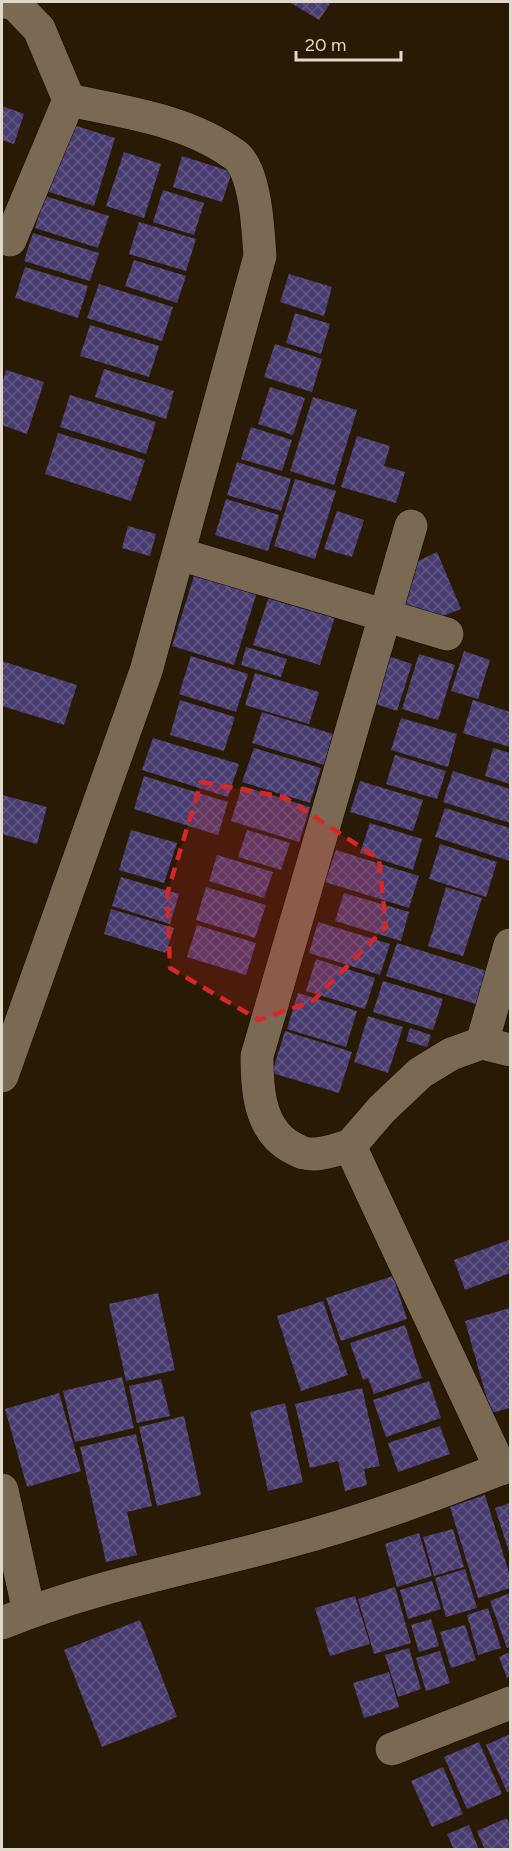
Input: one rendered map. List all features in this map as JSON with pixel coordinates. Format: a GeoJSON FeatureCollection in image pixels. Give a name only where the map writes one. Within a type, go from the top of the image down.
{"type":"FeatureCollection","features":[{"type":"Feature","properties":{"kind":"street"},"geometry":{"type":"LineString","coordinates":[[2,2],[14,3],[39,29],[69,100],[10,240]]}},
{"type":"Feature","properties":{"kind":"street"},"geometry":{"type":"LineString","coordinates":[[2,1076],[146,671],[260,256],[255,205],[249,177],[237,156],[195,132],[140,116],[69,100]]}},
{"type":"Feature","properties":{"kind":"street"},"geometry":{"type":"LineString","coordinates":[[411,526],[257,1056],[257,1088],[266,1119],[282,1142],[304,1153],[317,1154],[350,1146],[382,1109],[420,1073],[451,1054],[496,1046],[510,945]]}},
{"type":"Feature","properties":{"kind":"street"},"geometry":{"type":"LineString","coordinates":[[178,554],[447,634]]}},
{"type":"Feature","properties":{"kind":"street"},"geometry":{"type":"LineString","coordinates":[[2,1490],[15,1618],[139,1578],[286,1543],[366,1519],[506,1467],[350,1146]]}},
{"type":"Feature","properties":{"kind":"street"},"geometry":{"type":"LineString","coordinates":[[392,1749],[510,1703]]}},
{"type":"Feature","properties":{"kind":"highlighted area"},"geometry":{"type":"Polygon","coordinates":[[[201,782],[284,797],[379,859],[386,927],[313,1001],[259,1020],[170,968],[167,894],[201,782]]]}},
{"type":"Feature","properties":{"kind":"building"},"geometry":{"type":"Polygon","coordinates":[[[292,2],[331,2],[319,20],[292,2]]]}},
{"type":"Feature","properties":{"kind":"building"},"geometry":{"type":"Polygon","coordinates":[[[2,106],[24,114],[14,144],[2,140],[2,106]]]}},
{"type":"Feature","properties":{"kind":"building"},"geometry":{"type":"Polygon","coordinates":[[[70,124],[115,138],[94,206],[49,192],[70,124]]]}},
{"type":"Feature","properties":{"kind":"building"},"geometry":{"type":"Polygon","coordinates":[[[124,152],[161,164],[144,218],[106,206],[124,152]]]}},
{"type":"Feature","properties":{"kind":"building"},"geometry":{"type":"Polygon","coordinates":[[[182,156],[232,172],[222,202],[173,187],[182,156]]]}},
{"type":"Feature","properties":{"kind":"building"},"geometry":{"type":"Polygon","coordinates":[[[163,190],[204,203],[194,235],[153,222],[163,190]]]}},
{"type":"Feature","properties":{"kind":"building"},"geometry":{"type":"Polygon","coordinates":[[[45,196],[109,216],[98,248],[35,228],[45,196]]]}},
{"type":"Feature","properties":{"kind":"building"},"geometry":{"type":"Polygon","coordinates":[[[139,222],[196,239],[186,271],[129,254],[139,222]]]}},
{"type":"Feature","properties":{"kind":"building"},"geometry":{"type":"Polygon","coordinates":[[[33,233],[99,253],[90,281],[24,261],[33,233]]]}},
{"type":"Feature","properties":{"kind":"building"},"geometry":{"type":"Polygon","coordinates":[[[134,260],[186,276],[177,303],[125,286],[134,260]]]}},
{"type":"Feature","properties":{"kind":"building"},"geometry":{"type":"Polygon","coordinates":[[[25,267],[88,286],[78,318],[15,298],[25,267]]]}},
{"type":"Feature","properties":{"kind":"building"},"geometry":{"type":"Polygon","coordinates":[[[289,274],[332,287],[324,316],[280,302],[289,274]]]}},
{"type":"Feature","properties":{"kind":"building"},"geometry":{"type":"Polygon","coordinates":[[[99,284],[173,307],[162,341],[87,318],[99,284]]]}},
{"type":"Feature","properties":{"kind":"building"},"geometry":{"type":"Polygon","coordinates":[[[295,313],[330,324],[321,354],[286,343],[295,313]]]}},
{"type":"Feature","properties":{"kind":"building"},"geometry":{"type":"Polygon","coordinates":[[[90,325],[159,346],[149,377],[80,356],[90,325]]]}},
{"type":"Feature","properties":{"kind":"building"},"geometry":{"type":"Polygon","coordinates":[[[275,344],[322,359],[312,392],[264,377],[275,344]]]}},
{"type":"Feature","properties":{"kind":"building"},"geometry":{"type":"Polygon","coordinates":[[[104,369],[174,391],[166,419],[95,397],[104,369]]]}},
{"type":"Feature","properties":{"kind":"building"},"geometry":{"type":"Polygon","coordinates":[[[6,370],[44,382],[27,434],[2,425],[2,384],[6,370]]]}},
{"type":"Feature","properties":{"kind":"building"},"geometry":{"type":"Polygon","coordinates":[[[270,387],[305,398],[293,435],[258,424],[270,387]]]}},
{"type":"Feature","properties":{"kind":"building"},"geometry":{"type":"Polygon","coordinates":[[[70,395],[156,422],[146,454],[60,427],[70,395]]]}},
{"type":"Feature","properties":{"kind":"building"},"geometry":{"type":"Polygon","coordinates":[[[313,397],[357,410],[334,485],[290,471],[313,397]]]}},
{"type":"Feature","properties":{"kind":"building"},"geometry":{"type":"Polygon","coordinates":[[[251,427],[292,440],[282,471],[241,459],[251,427]]]}},
{"type":"Feature","properties":{"kind":"building"},"geometry":{"type":"Polygon","coordinates":[[[58,433],[145,460],[131,501],[45,474],[58,433]]]}},
{"type":"Feature","properties":{"kind":"building"},"geometry":{"type":"Polygon","coordinates":[[[357,436],[390,446],[384,466],[405,472],[396,503],[341,487],[357,436]]]}},
{"type":"Feature","properties":{"kind":"building"},"geometry":{"type":"Polygon","coordinates":[[[237,462],[291,479],[281,511],[227,495],[237,462]]]}},
{"type":"Feature","properties":{"kind":"building"},"geometry":{"type":"Polygon","coordinates":[[[295,479],[336,491],[315,559],[274,546],[295,479]]]}},
{"type":"Feature","properties":{"kind":"building"},"geometry":{"type":"Polygon","coordinates":[[[226,499],[279,515],[268,551],[215,535],[226,499]]]}},
{"type":"Feature","properties":{"kind":"building"},"geometry":{"type":"Polygon","coordinates":[[[337,511],[364,520],[352,557],[324,549],[337,511]]]}},
{"type":"Feature","properties":{"kind":"building"},"geometry":{"type":"Polygon","coordinates":[[[128,526],[156,534],[150,556],[122,548],[128,526]]]}},
{"type":"Feature","properties":{"kind":"building"},"geometry":{"type":"Polygon","coordinates":[[[437,552],[461,609],[440,617],[401,603],[402,569],[437,552]]]}},
{"type":"Feature","properties":{"kind":"building"},"geometry":{"type":"Polygon","coordinates":[[[196,570],[258,589],[234,665],[172,646],[196,570]]]}},
{"type":"Feature","properties":{"kind":"building"},"geometry":{"type":"Polygon","coordinates":[[[270,593],[336,613],[320,665],[253,645],[270,593]]]}},
{"type":"Feature","properties":{"kind":"building"},"geometry":{"type":"Polygon","coordinates":[[[246,647],[287,659],[281,677],[241,665],[246,647]]]}},
{"type":"Feature","properties":{"kind":"building"},"geometry":{"type":"Polygon","coordinates":[[[464,651],[490,660],[478,699],[451,691],[464,651]]]}},
{"type":"Feature","properties":{"kind":"building"},"geometry":{"type":"Polygon","coordinates":[[[419,654],[455,665],[438,720],[402,709],[419,654]]]}},
{"type":"Feature","properties":{"kind":"building"},"geometry":{"type":"Polygon","coordinates":[[[191,656],[248,674],[236,712],[179,694],[191,656]]]}},
{"type":"Feature","properties":{"kind":"building"},"geometry":{"type":"Polygon","coordinates":[[[388,656],[412,664],[397,711],[373,703],[388,656]]]}},
{"type":"Feature","properties":{"kind":"building"},"geometry":{"type":"Polygon","coordinates":[[[2,661],[77,685],[64,725],[2,706],[2,661]]]}},
{"type":"Feature","properties":{"kind":"building"},"geometry":{"type":"Polygon","coordinates":[[[255,673],[319,692],[309,724],[245,705],[255,673]]]}},
{"type":"Feature","properties":{"kind":"building"},"geometry":{"type":"Polygon","coordinates":[[[180,700],[235,717],[224,751],[170,735],[180,700]]]}},
{"type":"Feature","properties":{"kind":"building"},"geometry":{"type":"Polygon","coordinates":[[[473,700],[510,712],[510,747],[463,733],[473,700]]]}},
{"type":"Feature","properties":{"kind":"building"},"geometry":{"type":"Polygon","coordinates":[[[262,712],[333,734],[324,765],[252,743],[262,712]]]}},
{"type":"Feature","properties":{"kind":"building"},"geometry":{"type":"Polygon","coordinates":[[[401,718],[457,734],[448,767],[391,750],[401,718]]]}},
{"type":"Feature","properties":{"kind":"building"},"geometry":{"type":"Polygon","coordinates":[[[153,738],[239,764],[228,797],[142,770],[153,738]]]}},
{"type":"Feature","properties":{"kind":"building"},"geometry":{"type":"Polygon","coordinates":[[[254,748],[321,768],[310,803],[242,782],[254,748]]]}},
{"type":"Feature","properties":{"kind":"building"},"geometry":{"type":"Polygon","coordinates":[[[493,748],[510,753],[510,784],[485,776],[493,748]]]}},
{"type":"Feature","properties":{"kind":"building"},"geometry":{"type":"Polygon","coordinates":[[[395,755],[446,771],[437,799],[386,784],[395,755]]]}},
{"type":"Feature","properties":{"kind":"building"},"geometry":{"type":"Polygon","coordinates":[[[453,771],[510,789],[510,823],[443,802],[453,771]]]}},
{"type":"Feature","properties":{"kind":"building"},"geometry":{"type":"Polygon","coordinates":[[[144,776],[228,802],[218,835],[134,809],[144,776]]]}},
{"type":"Feature","properties":{"kind":"building"},"geometry":{"type":"Polygon","coordinates":[[[360,781],[423,800],[413,831],[350,812],[360,781]]]}},
{"type":"Feature","properties":{"kind":"building"},"geometry":{"type":"Polygon","coordinates":[[[242,786],[310,807],[299,842],[231,821],[242,786]]]}},
{"type":"Feature","properties":{"kind":"building"},"geometry":{"type":"Polygon","coordinates":[[[2,795],[47,807],[37,844],[2,834],[2,795]]]}},
{"type":"Feature","properties":{"kind":"building"},"geometry":{"type":"Polygon","coordinates":[[[445,808],[510,828],[510,861],[435,837],[445,808]]]}},
{"type":"Feature","properties":{"kind":"building"},"geometry":{"type":"Polygon","coordinates":[[[370,823],[422,839],[413,870],[360,853],[370,823]]]}},
{"type":"Feature","properties":{"kind":"building"},"geometry":{"type":"Polygon","coordinates":[[[131,830],[177,843],[164,883],[119,870],[131,830]]]}},
{"type":"Feature","properties":{"kind":"building"},"geometry":{"type":"Polygon","coordinates":[[[247,830],[290,843],[281,870],[238,857],[247,830]]]}},
{"type":"Feature","properties":{"kind":"building"},"geometry":{"type":"Polygon","coordinates":[[[440,844],[497,862],[486,897],[429,879],[440,844]]]}},
{"type":"Feature","properties":{"kind":"building"},"geometry":{"type":"Polygon","coordinates":[[[336,850],[419,876],[409,908],[325,882],[336,850]]]}},
{"type":"Feature","properties":{"kind":"building"},"geometry":{"type":"Polygon","coordinates":[[[217,855],[273,872],[264,898],[209,881],[217,855]]]}},
{"type":"Feature","properties":{"kind":"building"},"geometry":{"type":"Polygon","coordinates":[[[121,877],[179,894],[170,924],[112,906],[121,877]]]}},
{"type":"Feature","properties":{"kind":"building"},"geometry":{"type":"Polygon","coordinates":[[[206,887],[266,905],[255,938],[196,920],[206,887]]]}},
{"type":"Feature","properties":{"kind":"building"},"geometry":{"type":"Polygon","coordinates":[[[446,887],[482,898],[463,956],[428,946],[446,887]]]}},
{"type":"Feature","properties":{"kind":"building"},"geometry":{"type":"Polygon","coordinates":[[[344,893],[409,912],[401,941],[335,921],[344,893]]]}},
{"type":"Feature","properties":{"kind":"building"},"geometry":{"type":"Polygon","coordinates":[[[111,909],[174,928],[166,953],[104,934],[111,909]]]}},
{"type":"Feature","properties":{"kind":"building"},"geometry":{"type":"Polygon","coordinates":[[[318,922],[390,944],[380,975],[309,953],[318,922]]]}},
{"type":"Feature","properties":{"kind":"building"},"geometry":{"type":"Polygon","coordinates":[[[197,925],[256,943],[246,975],[187,957],[197,925]]]}},
{"type":"Feature","properties":{"kind":"building"},"geometry":{"type":"Polygon","coordinates":[[[397,943],[487,971],[476,1004],[386,976],[397,943]]]}},
{"type":"Feature","properties":{"kind":"building"},"geometry":{"type":"Polygon","coordinates":[[[316,959],[375,978],[365,1009],[306,991],[316,959]]]}},
{"type":"Feature","properties":{"kind":"building"},"geometry":{"type":"Polygon","coordinates":[[[383,981],[443,999],[433,1030],[373,1012],[383,981]]]}},
{"type":"Feature","properties":{"kind":"building"},"geometry":{"type":"Polygon","coordinates":[[[298,993],[357,1011],[346,1047],[287,1029],[298,993]]]}},
{"type":"Feature","properties":{"kind":"building"},"geometry":{"type":"Polygon","coordinates":[[[368,1016],[403,1027],[388,1073],[354,1062],[368,1016]]]}},
{"type":"Feature","properties":{"kind":"building"},"geometry":{"type":"Polygon","coordinates":[[[410,1028],[431,1035],[427,1047],[406,1041],[410,1028]]]}},
{"type":"Feature","properties":{"kind":"building"},"geometry":{"type":"Polygon","coordinates":[[[285,1031],[352,1052],[339,1093],[272,1073],[285,1031]]]}},
{"type":"Feature","properties":{"kind":"building"},"geometry":{"type":"Polygon","coordinates":[[[509,1240],[510,1273],[465,1290],[454,1260],[509,1240]]]}},
{"type":"Feature","properties":{"kind":"building"},"geometry":{"type":"Polygon","coordinates":[[[393,1276],[407,1319],[341,1341],[326,1298],[393,1276]]]}},
{"type":"Feature","properties":{"kind":"building"},"geometry":{"type":"Polygon","coordinates":[[[158,1293],[175,1370],[126,1381],[109,1304],[158,1293]]]}},
{"type":"Feature","properties":{"kind":"building"},"geometry":{"type":"Polygon","coordinates":[[[323,1301],[348,1375],[301,1391],[277,1316],[323,1301]]]}},
{"type":"Feature","properties":{"kind":"building"},"geometry":{"type":"Polygon","coordinates":[[[510,1308],[510,1408],[491,1413],[465,1321],[510,1308]]]}},
{"type":"Feature","properties":{"kind":"building"},"geometry":{"type":"Polygon","coordinates":[[[405,1325],[422,1378],[374,1394],[368,1378],[363,1380],[350,1343],[405,1325]]]}},
{"type":"Feature","properties":{"kind":"building"},"geometry":{"type":"Polygon","coordinates":[[[122,1377],[134,1428],[75,1442],[63,1391],[122,1377]]]}},
{"type":"Feature","properties":{"kind":"building"},"geometry":{"type":"Polygon","coordinates":[[[161,1379],[170,1416],[137,1423],[129,1386],[161,1379]]]}},
{"type":"Feature","properties":{"kind":"building"},"geometry":{"type":"Polygon","coordinates":[[[429,1381],[441,1418],[386,1437],[373,1400],[429,1381]]]}},
{"type":"Feature","properties":{"kind":"building"},"geometry":{"type":"Polygon","coordinates":[[[362,1388],[380,1466],[364,1469],[367,1485],[345,1491],[338,1461],[310,1468],[295,1404],[362,1388]]]}},
{"type":"Feature","properties":{"kind":"building"},"geometry":{"type":"Polygon","coordinates":[[[59,1393],[81,1471],[27,1487],[5,1409],[59,1393]]]}},
{"type":"Feature","properties":{"kind":"building"},"geometry":{"type":"Polygon","coordinates":[[[285,1403],[303,1482],[268,1491],[250,1412],[285,1403]]]}},
{"type":"Feature","properties":{"kind":"building"},"geometry":{"type":"Polygon","coordinates":[[[184,1416],[201,1495],[157,1506],[139,1427],[184,1416]]]}},
{"type":"Feature","properties":{"kind":"building"},"geometry":{"type":"Polygon","coordinates":[[[440,1426],[450,1454],[398,1472],[388,1443],[440,1426]]]}},
{"type":"Feature","properties":{"kind":"building"},"geometry":{"type":"Polygon","coordinates":[[[136,1434],[152,1506],[127,1512],[137,1555],[106,1562],[80,1447],[136,1434]]]}},
{"type":"Feature","properties":{"kind":"building"},"geometry":{"type":"Polygon","coordinates":[[[485,1495],[510,1576],[510,1588],[478,1598],[450,1507],[485,1495]]]}},
{"type":"Feature","properties":{"kind":"building"},"geometry":{"type":"Polygon","coordinates":[[[510,1503],[510,1555],[495,1508],[510,1503]]]}},
{"type":"Feature","properties":{"kind":"building"},"geometry":{"type":"Polygon","coordinates":[[[453,1529],[464,1567],[434,1576],[423,1537],[453,1529]]]}},
{"type":"Feature","properties":{"kind":"building"},"geometry":{"type":"Polygon","coordinates":[[[419,1533],[432,1576],[397,1587],[385,1544],[419,1533]]]}},
{"type":"Feature","properties":{"kind":"building"},"geometry":{"type":"Polygon","coordinates":[[[465,1569],[477,1608],[446,1617],[435,1578],[465,1569]]]}},
{"type":"Feature","properties":{"kind":"building"},"geometry":{"type":"Polygon","coordinates":[[[432,1581],[441,1609],[408,1619],[400,1590],[432,1581]]]}},
{"type":"Feature","properties":{"kind":"building"},"geometry":{"type":"Polygon","coordinates":[[[395,1587],[411,1643],[374,1654],[358,1599],[395,1587]]]}},
{"type":"Feature","properties":{"kind":"building"},"geometry":{"type":"Polygon","coordinates":[[[510,1593],[510,1647],[507,1648],[490,1601],[510,1593]]]}},
{"type":"Feature","properties":{"kind":"building"},"geometry":{"type":"Polygon","coordinates":[[[355,1596],[370,1644],[330,1656],[315,1608],[355,1596]]]}},
{"type":"Feature","properties":{"kind":"building"},"geometry":{"type":"Polygon","coordinates":[[[488,1608],[501,1648],[478,1655],[467,1615],[488,1608]]]}},
{"type":"Feature","properties":{"kind":"building"},"geometry":{"type":"Polygon","coordinates":[[[431,1619],[439,1646],[419,1652],[411,1625],[431,1619]]]}},
{"type":"Feature","properties":{"kind":"building"},"geometry":{"type":"Polygon","coordinates":[[[140,1620],[177,1717],[102,1747],[64,1650],[140,1620]]]}},
{"type":"Feature","properties":{"kind":"building"},"geometry":{"type":"Polygon","coordinates":[[[465,1625],[476,1660],[451,1668],[440,1632],[465,1625]]]}},
{"type":"Feature","properties":{"kind":"building"},"geometry":{"type":"Polygon","coordinates":[[[409,1648],[421,1689],[398,1697],[385,1655],[409,1648]]]}},
{"type":"Feature","properties":{"kind":"building"},"geometry":{"type":"Polygon","coordinates":[[[440,1651],[450,1683],[426,1691],[416,1658],[440,1651]]]}},
{"type":"Feature","properties":{"kind":"building"},"geometry":{"type":"Polygon","coordinates":[[[510,1652],[510,1676],[507,1678],[499,1657],[510,1652]]]}},
{"type":"Feature","properties":{"kind":"building"},"geometry":{"type":"Polygon","coordinates":[[[389,1672],[399,1707],[364,1718],[353,1683],[389,1672]]]}},
{"type":"Feature","properties":{"kind":"building"},"geometry":{"type":"Polygon","coordinates":[[[510,1734],[510,1791],[507,1792],[486,1745],[510,1734]]]}},
{"type":"Feature","properties":{"kind":"building"},"geometry":{"type":"Polygon","coordinates":[[[479,1742],[502,1794],[467,1809],[444,1757],[479,1742]]]}},
{"type":"Feature","properties":{"kind":"building"},"geometry":{"type":"Polygon","coordinates":[[[443,1767],[463,1814],[432,1827],[411,1781],[443,1767]]]}},
{"type":"Feature","properties":{"kind":"building"},"geometry":{"type":"Polygon","coordinates":[[[507,1818],[510,1827],[510,1850],[485,1850],[477,1831],[507,1818]]]}},
{"type":"Feature","properties":{"kind":"building"},"geometry":{"type":"Polygon","coordinates":[[[469,1825],[479,1850],[454,1850],[447,1834],[469,1825]]]}}]}
